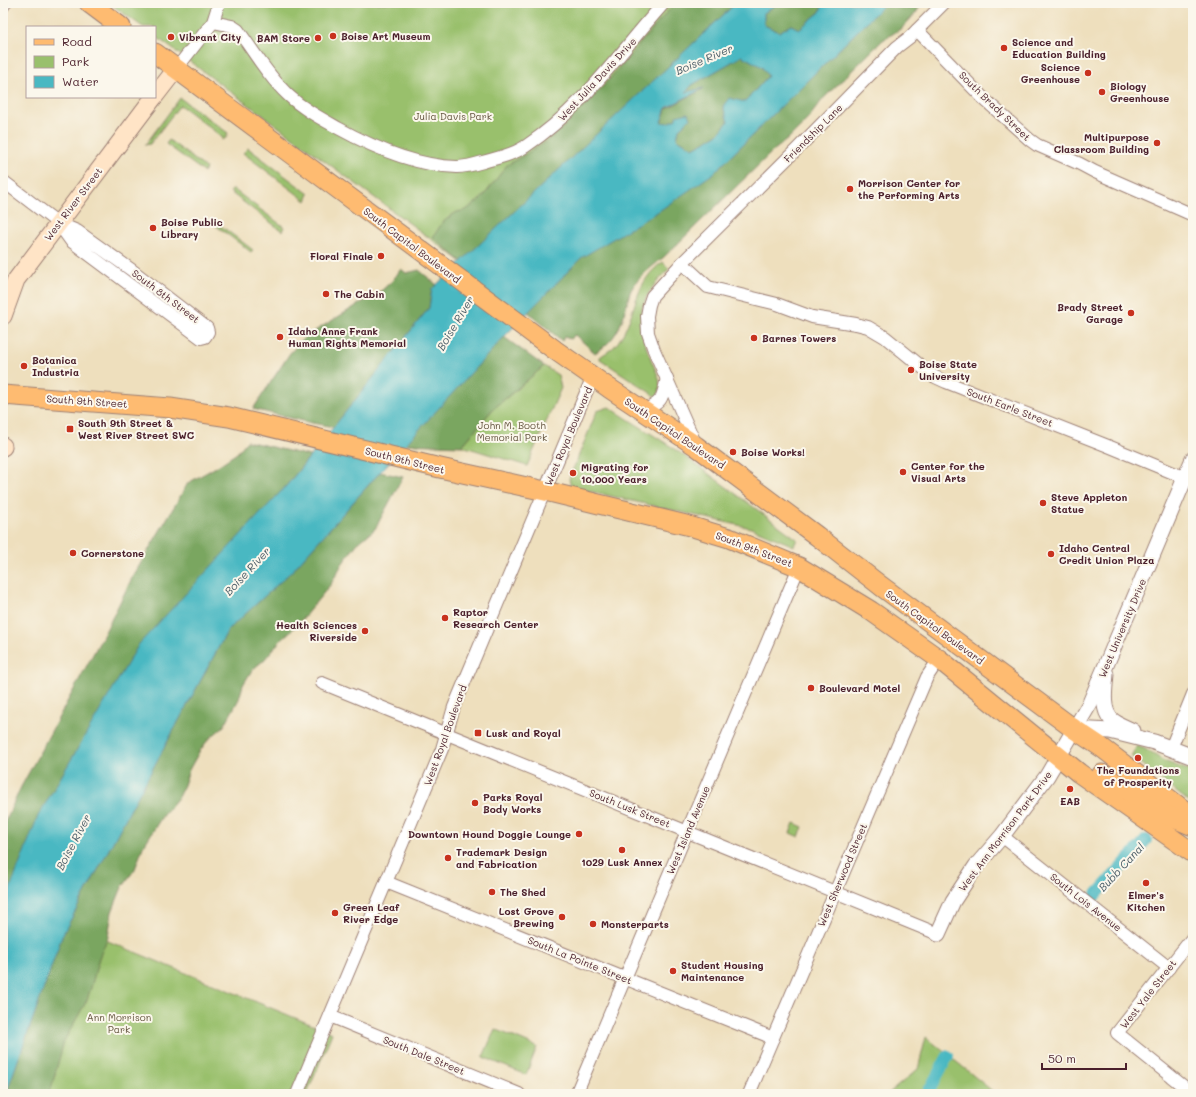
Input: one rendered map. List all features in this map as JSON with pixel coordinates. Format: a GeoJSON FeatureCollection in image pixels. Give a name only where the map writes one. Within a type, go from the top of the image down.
{"type":"FeatureCollection","features":[{"type":"Feature","properties":{"kind":"main road"},"geometry":{"type":"LineString","coordinates":[[89,3],[120,26]]}},
{"type":"Feature","properties":{"kind":"main road","name":"South Capitol Boulevard"},"geometry":{"type":"LineString","coordinates":[[156,54],[555,350],[696,446],[818,536],[881,586],[1074,729],[1101,747],[1193,817]]}},
{"type":"Feature","properties":{"kind":"main road","name":"West River Street"},"geometry":{"type":"LineString","coordinates":[[156,95],[176,68]]}},
{"type":"Feature","properties":{"kind":"main road","name":"West River Street"},"geometry":{"type":"LineString","coordinates":[[3,316],[16,280],[153,98]]}},
{"type":"Feature","properties":{"kind":"main road","name":"South 9th Street"},"geometry":{"type":"LineString","coordinates":[[3,395],[170,408],[241,419],[686,526],[730,538],[799,567]]}},
{"type":"Feature","properties":{"kind":"main road"},"geometry":{"type":"LineString","coordinates":[[799,567],[871,611],[939,659],[1060,753],[1193,853]]}},
{"type":"Feature","properties":{"kind":"main road"},"geometry":{"type":"LineString","coordinates":[[1060,753],[1164,814],[1193,826]]}},
{"type":"Feature","properties":{"kind":"street"},"geometry":{"type":"LineString","coordinates":[[213,22],[219,3]]}},
{"type":"Feature","properties":{"kind":"street","name":"West Julia Davis Drive"},"geometry":{"type":"LineString","coordinates":[[213,22],[232,26],[238,30],[273,78],[288,95],[306,110],[351,135],[396,155],[432,165],[459,167],[492,160],[524,147],[553,126],[624,52],[664,3]]}},
{"type":"Feature","properties":{"kind":"street","name":"Friendship Lane"},"geometry":{"type":"LineString","coordinates":[[696,446],[648,333],[647,316],[652,296],[682,263],[798,148],[897,46],[910,37],[944,3]]}},
{"type":"Feature","properties":{"kind":"street","name":"West River Street"},"geometry":{"type":"LineString","coordinates":[[176,68],[213,22]]}},
{"type":"Feature","properties":{"kind":"street","name":"South Brady Street"},"geometry":{"type":"LineString","coordinates":[[917,30],[984,99],[1037,145],[1193,215]]}},
{"type":"Feature","properties":{"kind":"street","name":"South 8th Street"},"geometry":{"type":"LineString","coordinates":[[3,181],[58,223],[77,231],[195,318],[207,328],[208,332],[205,337],[201,338],[71,241],[58,223]]}},
{"type":"Feature","properties":{"kind":"street","name":"South Earle Street"},"geometry":{"type":"LineString","coordinates":[[682,263],[708,287],[777,304],[812,317],[868,327],[885,336],[933,376],[1189,479]]}},
{"type":"Feature","properties":{"kind":"street","name":"West Royal Boulevard"},"geometry":{"type":"LineString","coordinates":[[297,1094],[442,749],[445,733],[454,706],[592,376]]}},
{"type":"Feature","properties":{"kind":"street"},"geometry":{"type":"LineString","coordinates":[[643,411],[655,405],[663,397],[667,378]]}},
{"type":"Feature","properties":{"kind":"street","name":"West University Drive"},"geometry":{"type":"LineString","coordinates":[[1074,729],[1090,703],[1189,479],[1193,459]]}},
{"type":"Feature","properties":{"kind":"street","name":"West Island Avenue"},"geometry":{"type":"LineString","coordinates":[[576,1094],[799,567]]}},
{"type":"Feature","properties":{"kind":"street","name":"West Sherwood Street"},"geometry":{"type":"LineString","coordinates":[[750,1094],[927,677],[939,659]]}},
{"type":"Feature","properties":{"kind":"street"},"geometry":{"type":"LineString","coordinates":[[1106,666],[1106,712],[1112,720],[1154,742]]}},
{"type":"Feature","properties":{"kind":"street","name":"South Lusk Street"},"geometry":{"type":"LineString","coordinates":[[322,683],[938,934]]}},
{"type":"Feature","properties":{"kind":"street"},"geometry":{"type":"LineString","coordinates":[[1171,748],[1193,694]]}},
{"type":"Feature","properties":{"kind":"street"},"geometry":{"type":"LineString","coordinates":[[1074,729],[1110,731],[1154,742],[1193,757]]}},
{"type":"Feature","properties":{"kind":"street","name":"West Ann Morrison Park Drive"},"geometry":{"type":"LineString","coordinates":[[938,934],[953,901],[976,866],[1002,836],[1047,776],[1074,729]]}},
{"type":"Feature","properties":{"kind":"street","name":"South Lois Avenue"},"geometry":{"type":"LineString","coordinates":[[1002,836],[1169,968]]}},
{"type":"Feature","properties":{"kind":"street","name":"South La Pointe Street"},"geometry":{"type":"LineString","coordinates":[[386,882],[773,1038]]}},
{"type":"Feature","properties":{"kind":"street","name":"West Yale Street"},"geometry":{"type":"LineString","coordinates":[[1193,937],[1117,1033],[1193,1094]]}},
{"type":"Feature","properties":{"kind":"street","name":"South Dale Street"},"geometry":{"type":"LineString","coordinates":[[330,1016],[519,1094]]}},
{"type":"Feature","properties":{"kind":"green space","name":"Julia Davis Park"},"geometry":{"type":"Polygon","coordinates":[[[109,3],[736,3],[462,262],[156,37],[156,26],[142,26],[109,3]]]}},
{"type":"Feature","properties":{"kind":"green space"},"geometry":{"type":"Polygon","coordinates":[[[675,3],[736,3],[462,262],[433,237],[442,223],[452,215],[466,210],[482,198],[507,165],[543,144],[566,125],[599,91],[675,3]]]}},
{"type":"Feature","properties":{"kind":"green space"},"geometry":{"type":"Polygon","coordinates":[[[779,3],[823,3],[820,12],[799,29],[791,25],[779,32],[764,25],[764,13],[779,3]]]}},
{"type":"Feature","properties":{"kind":"green space"},"geometry":{"type":"Polygon","coordinates":[[[886,3],[922,3],[916,13],[902,28],[883,40],[823,99],[807,120],[789,138],[772,152],[664,257],[642,276],[631,290],[618,330],[606,345],[595,353],[575,335],[570,339],[564,337],[562,341],[528,312],[581,258],[714,173],[886,3]]]}},
{"type":"Feature","properties":{"kind":"green space"},"geometry":{"type":"Polygon","coordinates":[[[742,56],[762,67],[768,76],[745,102],[723,106],[728,122],[717,135],[693,148],[677,139],[679,129],[690,119],[676,119],[668,123],[661,123],[666,109],[703,89],[686,92],[692,85],[742,56]]]}},
{"type":"Feature","properties":{"kind":"green space"},"geometry":{"type":"Polygon","coordinates":[[[180,98],[228,133],[226,138],[222,140],[222,137],[180,105],[150,144],[145,145],[180,98]]]}},
{"type":"Feature","properties":{"kind":"green space"},"geometry":{"type":"Polygon","coordinates":[[[169,140],[206,168],[204,172],[166,144],[169,140]]]}},
{"type":"Feature","properties":{"kind":"green space"},"geometry":{"type":"Polygon","coordinates":[[[248,148],[309,194],[306,201],[243,153],[248,148]]]}},
{"type":"Feature","properties":{"kind":"green space"},"geometry":{"type":"Polygon","coordinates":[[[233,189],[284,227],[282,231],[230,192],[233,189]]]}},
{"type":"Feature","properties":{"kind":"green space"},"geometry":{"type":"Polygon","coordinates":[[[213,220],[253,250],[251,252],[211,222],[213,220]]]}},
{"type":"Feature","properties":{"kind":"green space"},"geometry":{"type":"Polygon","coordinates":[[[663,262],[669,269],[650,292],[644,302],[641,312],[641,323],[646,347],[659,379],[660,387],[658,398],[600,359],[600,357],[618,342],[626,329],[646,278],[663,262]]]}},
{"type":"Feature","properties":{"kind":"green space"},"geometry":{"type":"Polygon","coordinates":[[[401,269],[406,273],[419,270],[437,285],[432,289],[429,308],[334,427],[253,409],[290,353],[305,337],[382,290],[392,281],[401,269]]]}},
{"type":"Feature","properties":{"kind":"green space"},"geometry":{"type":"Polygon","coordinates":[[[504,337],[544,366],[492,410],[462,446],[405,444],[504,337]]]}},
{"type":"Feature","properties":{"kind":"green space","name":"John M. Booth Memorial Park"},"geometry":{"type":"Polygon","coordinates":[[[544,366],[558,375],[561,388],[527,466],[462,446],[492,410],[544,366]]]}},
{"type":"Feature","properties":{"kind":"green space"},"geometry":{"type":"Polygon","coordinates":[[[609,407],[675,449],[797,539],[794,546],[751,528],[571,487],[569,479],[597,411],[609,407]]]}},
{"type":"Feature","properties":{"kind":"green space"},"geometry":{"type":"Polygon","coordinates":[[[247,441],[310,456],[287,485],[8,896],[3,907],[3,826],[21,787],[105,632],[132,578],[188,483],[237,453],[247,441]]]}},
{"type":"Feature","properties":{"kind":"green space"},"geometry":{"type":"Polygon","coordinates":[[[380,472],[403,477],[375,529],[357,544],[342,564],[331,584],[299,623],[281,640],[264,660],[252,670],[243,685],[239,699],[224,726],[208,740],[199,752],[189,770],[177,799],[163,815],[143,847],[135,869],[122,887],[112,912],[108,937],[99,958],[91,988],[86,1002],[64,1041],[51,1089],[47,1094],[6,1094],[63,934],[228,630],[292,571],[380,472]]]}},
{"type":"Feature","properties":{"kind":"green space"},"geometry":{"type":"Polygon","coordinates":[[[1137,746],[1145,749],[1164,761],[1193,772],[1193,805],[1131,756],[1137,746]]]}},
{"type":"Feature","properties":{"kind":"green space"},"geometry":{"type":"Polygon","coordinates":[[[794,823],[803,827],[799,837],[790,833],[794,823]]]}},
{"type":"Feature","properties":{"kind":"green space","name":"Ann Morrison Park"},"geometry":{"type":"Polygon","coordinates":[[[81,930],[332,1033],[307,1094],[10,1094],[81,930]]]}},
{"type":"Feature","properties":{"kind":"green space"},"geometry":{"type":"Polygon","coordinates":[[[495,1029],[537,1047],[526,1075],[483,1057],[495,1029]]]}},
{"type":"Feature","properties":{"kind":"green space"},"geometry":{"type":"Polygon","coordinates":[[[926,1037],[996,1094],[888,1094],[918,1069],[926,1037]]]}},
{"type":"Feature","properties":{"kind":"water","name":"Boise River"},"geometry":{"type":"Polygon","coordinates":[[[736,3],[779,3],[764,13],[764,25],[779,32],[791,25],[799,29],[820,12],[823,3],[886,3],[714,173],[659,211],[581,258],[504,337],[292,571],[228,630],[63,934],[6,1094],[3,1094],[3,907],[38,816],[139,644],[287,485],[429,308],[432,289],[736,3]],[[742,56],[692,85],[686,92],[704,88],[666,108],[661,122],[668,123],[676,119],[676,116],[688,113],[690,119],[679,129],[677,139],[693,148],[717,135],[728,122],[723,106],[729,98],[745,102],[768,76],[762,67],[742,56]]]}},
{"type":"Feature","properties":{"kind":"waterway","name":"Bubb Canal"},"geometry":{"type":"LineString","coordinates":[[1096,895],[1146,840]]}},
{"type":"Feature","properties":{"kind":"waterway","name":"Bubb Canal"},"geometry":{"type":"LineString","coordinates":[[927,1094],[948,1056]]}},
{"type":"Feature","properties":{"kind":"place","name":"Boise Art Museum"},"geometry":{"type":"Point","coordinates":[333,36]}},
{"type":"Feature","properties":{"kind":"place","name":"Vibrant City"},"geometry":{"type":"Point","coordinates":[171,37]}},
{"type":"Feature","properties":{"kind":"place","name":"BAM Store"},"geometry":{"type":"Point","coordinates":[318,38]}},
{"type":"Feature","properties":{"kind":"place","name":"Science and Education Building"},"geometry":{"type":"Point","coordinates":[1004,48]}},
{"type":"Feature","properties":{"kind":"place","name":"Science Greenhouse"},"geometry":{"type":"Point","coordinates":[1088,73]}},
{"type":"Feature","properties":{"kind":"place","name":"Biology Greenhouse"},"geometry":{"type":"Point","coordinates":[1102,92]}},
{"type":"Feature","properties":{"kind":"place","name":"Multipurpose Classroom Building"},"geometry":{"type":"Point","coordinates":[1157,143]}},
{"type":"Feature","properties":{"kind":"place","name":"Morrison Center for the Performing Arts"},"geometry":{"type":"Point","coordinates":[850,189]}},
{"type":"Feature","properties":{"kind":"place","name":"Boise Public Library"},"geometry":{"type":"Point","coordinates":[153,228]}},
{"type":"Feature","properties":{"kind":"place","name":"Floral Finale"},"geometry":{"type":"Point","coordinates":[381,256]}},
{"type":"Feature","properties":{"kind":"place","name":"The Cabin"},"geometry":{"type":"Point","coordinates":[326,294]}},
{"type":"Feature","properties":{"kind":"place","name":"Brady Street Garage"},"geometry":{"type":"Point","coordinates":[1131,313]}},
{"type":"Feature","properties":{"kind":"place","name":"Idaho Anne Frank Human Rights Memorial"},"geometry":{"type":"Point","coordinates":[280,337]}},
{"type":"Feature","properties":{"kind":"place","name":"Barnes Towers"},"geometry":{"type":"Point","coordinates":[754,338]}},
{"type":"Feature","properties":{"kind":"place","name":"Botanica Industria"},"geometry":{"type":"Point","coordinates":[24,366]}},
{"type":"Feature","properties":{"kind":"place","name":"Boise State University"},"geometry":{"type":"Point","coordinates":[911,370]}},
{"type":"Feature","properties":{"kind":"place","name":"South 9th Street & West River Street SWC"},"geometry":{"type":"Point","coordinates":[70,429]}},
{"type":"Feature","properties":{"kind":"place","name":"Boise Works!"},"geometry":{"type":"Point","coordinates":[733,452]}},
{"type":"Feature","properties":{"kind":"place","name":"Center for the Visual Arts"},"geometry":{"type":"Point","coordinates":[903,472]}},
{"type":"Feature","properties":{"kind":"place","name":"Migrating for 10,000 Years"},"geometry":{"type":"Point","coordinates":[573,473]}},
{"type":"Feature","properties":{"kind":"place","name":"Steve Appleton Statue"},"geometry":{"type":"Point","coordinates":[1043,503]}},
{"type":"Feature","properties":{"kind":"place","name":"Cornerstone"},"geometry":{"type":"Point","coordinates":[73,553]}},
{"type":"Feature","properties":{"kind":"place","name":"Idaho Central Credit Union Plaza"},"geometry":{"type":"Point","coordinates":[1051,554]}},
{"type":"Feature","properties":{"kind":"place","name":"Raptor Research Center"},"geometry":{"type":"Point","coordinates":[445,618]}},
{"type":"Feature","properties":{"kind":"place","name":"Health Sciences Riverside"},"geometry":{"type":"Point","coordinates":[365,631]}},
{"type":"Feature","properties":{"kind":"place","name":"Boulevard Motel"},"geometry":{"type":"Point","coordinates":[811,688]}},
{"type":"Feature","properties":{"kind":"place","name":"Lusk and Royal"},"geometry":{"type":"Point","coordinates":[478,733]}},
{"type":"Feature","properties":{"kind":"place","name":"The Foundations of Prosperity"},"geometry":{"type":"Point","coordinates":[1138,758]}},
{"type":"Feature","properties":{"kind":"place","name":"EAB"},"geometry":{"type":"Point","coordinates":[1070,789]}},
{"type":"Feature","properties":{"kind":"place","name":"Parks Royal Body Works"},"geometry":{"type":"Point","coordinates":[475,803]}},
{"type":"Feature","properties":{"kind":"place","name":"Downtown Hound Doggie Lounge"},"geometry":{"type":"Point","coordinates":[579,834]}},
{"type":"Feature","properties":{"kind":"place","name":"1029 Lusk Annex"},"geometry":{"type":"Point","coordinates":[622,850]}},
{"type":"Feature","properties":{"kind":"place","name":"Trademark Design and Fabrication"},"geometry":{"type":"Point","coordinates":[448,858]}},
{"type":"Feature","properties":{"kind":"place","name":"Elmer's Kitchen"},"geometry":{"type":"Point","coordinates":[1146,883]}},
{"type":"Feature","properties":{"kind":"place","name":"The Shed"},"geometry":{"type":"Point","coordinates":[492,892]}},
{"type":"Feature","properties":{"kind":"place","name":"Green Leaf River Edge"},"geometry":{"type":"Point","coordinates":[335,913]}},
{"type":"Feature","properties":{"kind":"place","name":"Lost Grove Brewing"},"geometry":{"type":"Point","coordinates":[562,917]}},
{"type":"Feature","properties":{"kind":"place","name":"Monsterparts"},"geometry":{"type":"Point","coordinates":[593,924]}},
{"type":"Feature","properties":{"kind":"place","name":"Student Housing Maintenance"},"geometry":{"type":"Point","coordinates":[673,971]}}]}
